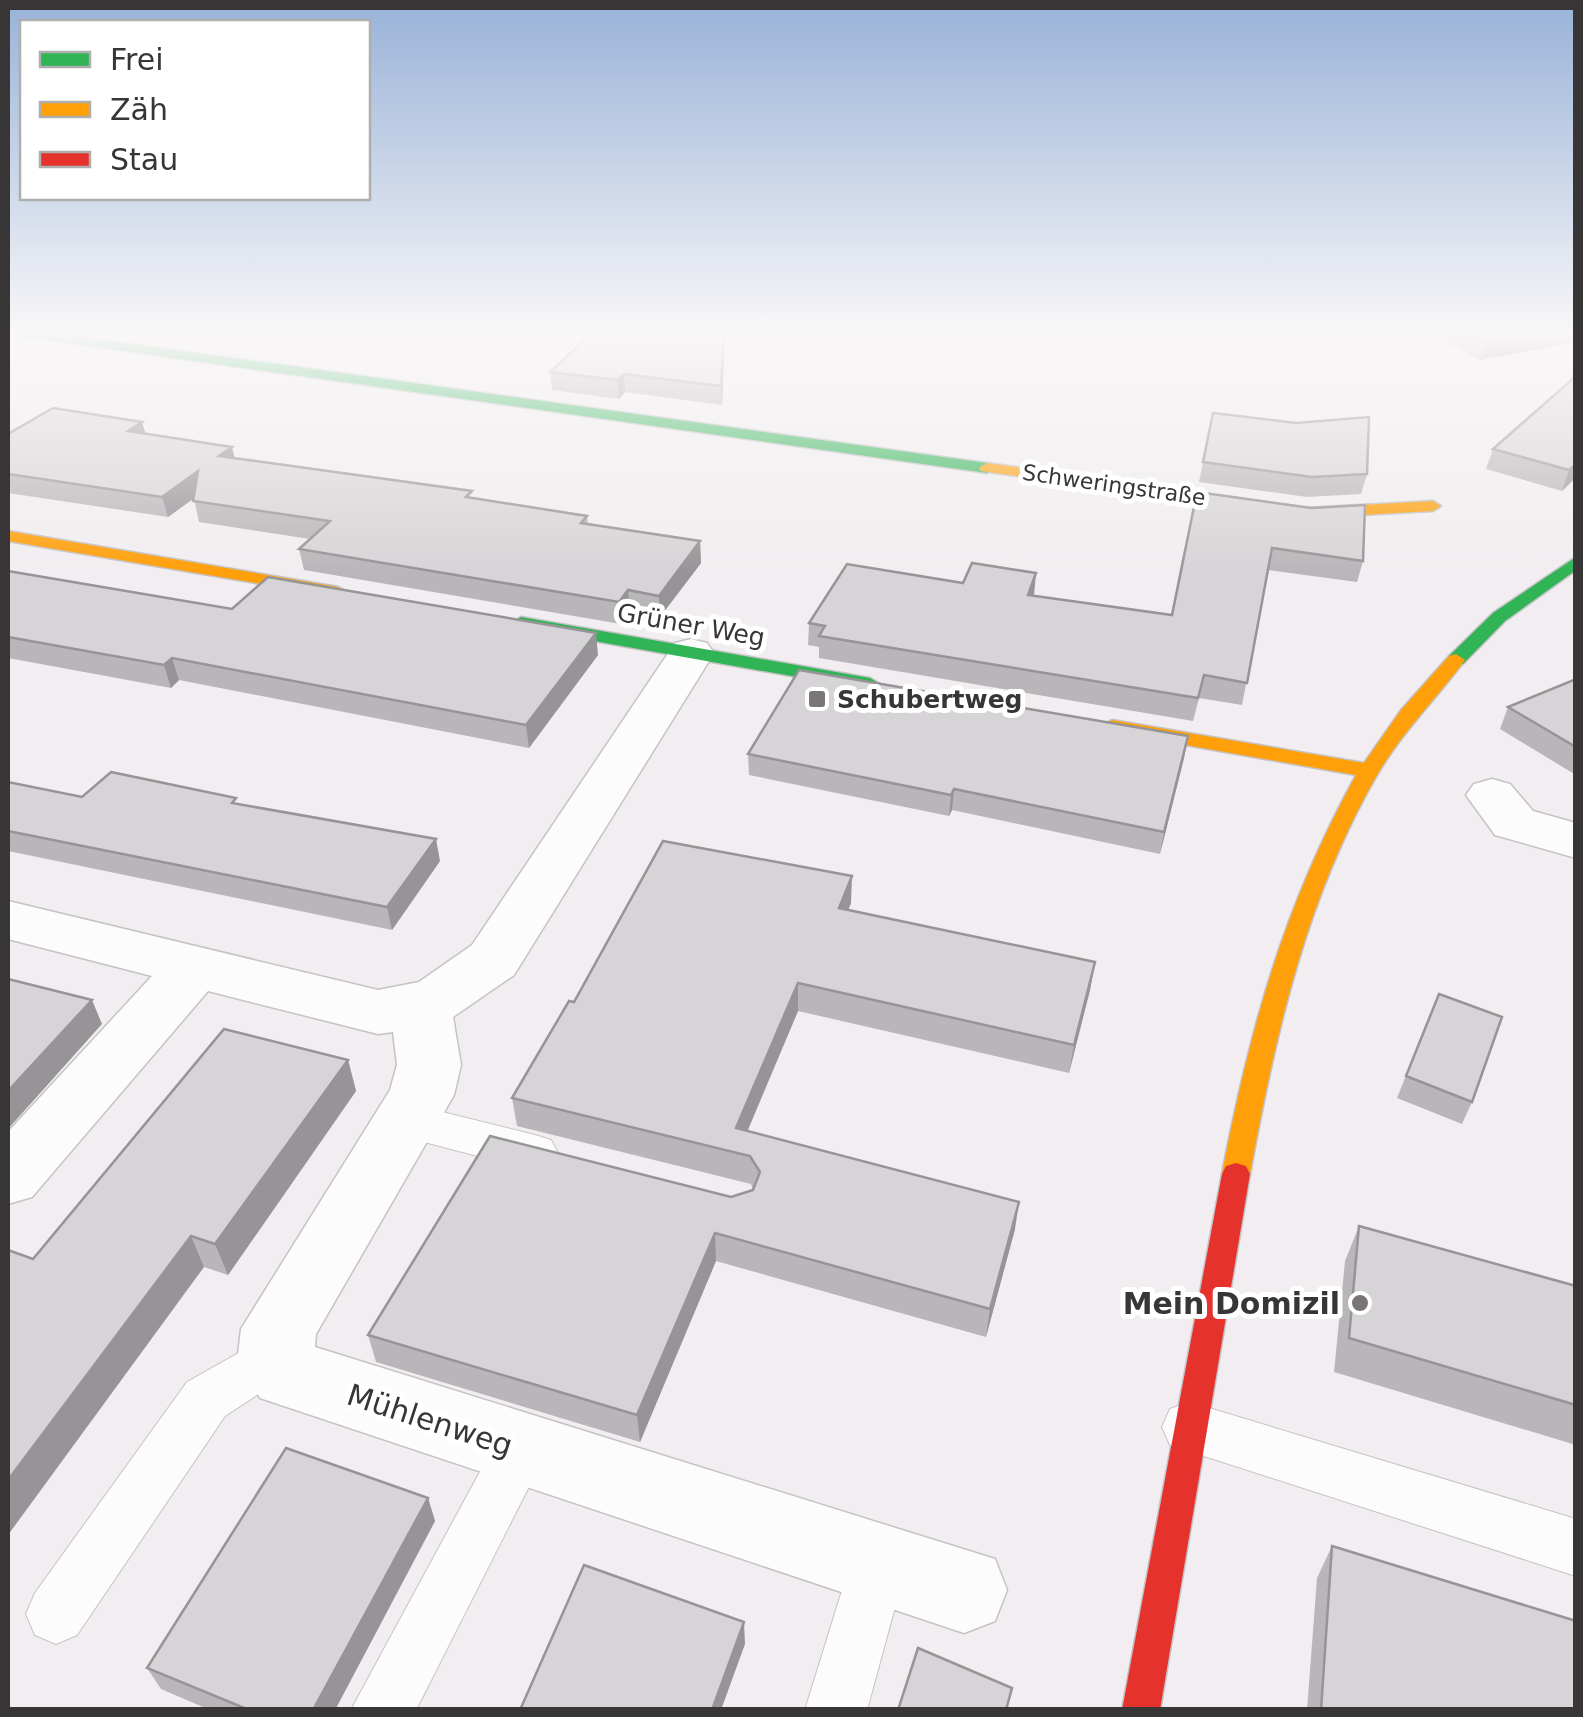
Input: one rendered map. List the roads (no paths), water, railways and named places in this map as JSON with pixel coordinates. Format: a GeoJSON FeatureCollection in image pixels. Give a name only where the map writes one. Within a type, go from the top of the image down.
{"type":"FeatureCollection","features":[{"type":"Feature","properties":{"kind":"street","name":"Schweringstraße"},"geometry":{"type":"LineString","coordinates":[[599,413],[1308,512],[1432,506]]}},
{"type":"Feature","properties":{"kind":"street"},"geometry":{"type":"LineString","coordinates":[[8,536],[354,595]]}},
{"type":"Feature","properties":{"kind":"street"},"geometry":{"type":"LineString","coordinates":[[1141,1710],[1189,1427],[1273,996],[1316,873],[1365,770],[1434,682],[1499,617],[1576,562]]}},
{"type":"Feature","properties":{"kind":"street","name":"Grüner Weg"},"geometry":{"type":"LineString","coordinates":[[504,620],[889,688]]}},
{"type":"Feature","properties":{"kind":"street"},"geometry":{"type":"LineString","coordinates":[[8,920],[378,1012],[421,1008],[458,991],[493,960],[691,653]]}},
{"type":"Feature","properties":{"kind":"street"},"geometry":{"type":"LineString","coordinates":[[1080,720],[1365,770]]}},
{"type":"Feature","properties":{"kind":"street"},"geometry":{"type":"LineString","coordinates":[[1492,795],[1514,823],[1576,841]]}},
{"type":"Feature","properties":{"kind":"street"},"geometry":{"type":"LineString","coordinates":[[8,1177],[196,966]]}},
{"type":"Feature","properties":{"kind":"street"},"geometry":{"type":"LineString","coordinates":[[276,1355],[279,1329],[296,1296],[421,1095],[428,1064],[421,1008]]}},
{"type":"Feature","properties":{"kind":"street","name":"Mühlenweg"},"geometry":{"type":"LineString","coordinates":[[276,1355],[287,1374],[964,1590]]}},
{"type":"Feature","properties":{"kind":"lane"},"geometry":{"type":"LineString","coordinates":[[406,1121],[579,1164]]}},
{"type":"Feature","properties":{"kind":"lane"},"geometry":{"type":"LineString","coordinates":[[56,1614],[206,1399],[276,1355]]}},
{"type":"Feature","properties":{"kind":"lane"},"geometry":{"type":"LineString","coordinates":[[1189,1427],[1576,1548]]}},
{"type":"Feature","properties":{"kind":"lane"},"geometry":{"type":"LineString","coordinates":[[382,1710],[521,1450]]}},
{"type":"Feature","properties":{"kind":"lane"},"geometry":{"type":"LineString","coordinates":[[836,1710],[878,1563]]}},
{"type":"Feature","properties":{"kind":"place","name":"Schubertweg"},"geometry":{"type":"Point","coordinates":[817,699]}},
{"type":"Feature","properties":{"kind":"place","name":"Mein Domizil"},"geometry":{"type":"Point","coordinates":[1360,1303]}}]}
